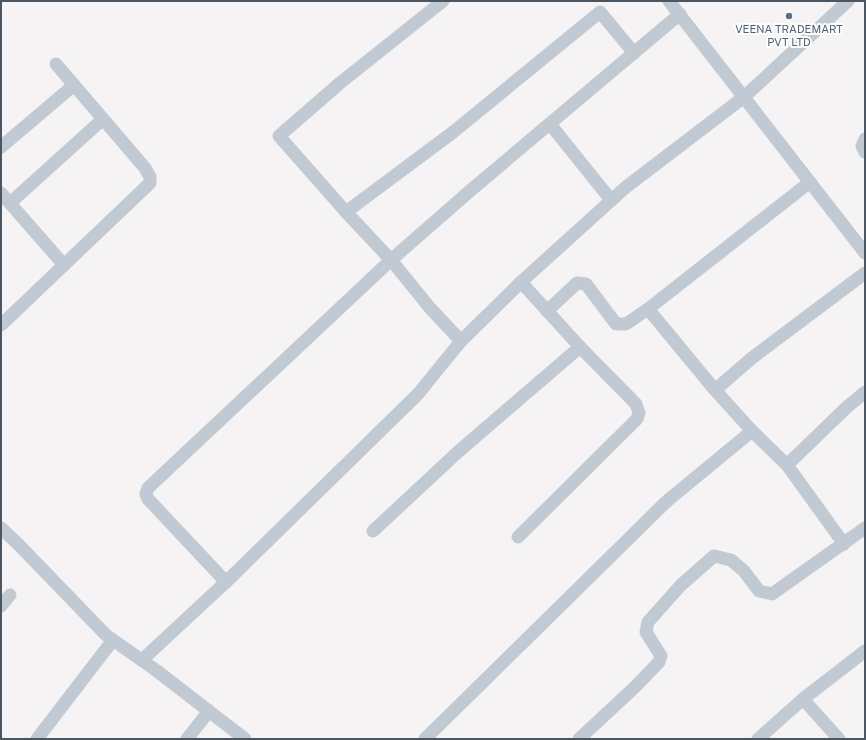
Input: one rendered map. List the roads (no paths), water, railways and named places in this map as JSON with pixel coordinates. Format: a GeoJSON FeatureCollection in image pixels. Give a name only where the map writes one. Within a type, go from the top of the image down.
{"type":"FeatureCollection","features":[{"type":"Feature","properties":{"kind":"street"},"geometry":{"type":"LineString","coordinates":[[443,1],[340,84],[279,136],[346,212],[391,260],[430,308],[461,342]]}},
{"type":"Feature","properties":{"kind":"street"},"geometry":{"type":"LineString","coordinates":[[669,1],[865,253]]}},
{"type":"Feature","properties":{"kind":"street"},"geometry":{"type":"LineString","coordinates":[[142,660],[226,582],[418,394],[461,342],[521,282],[626,186],[744,97],[848,1]]}},
{"type":"Feature","properties":{"kind":"street"},"geometry":{"type":"LineString","coordinates":[[346,212],[452,133],[600,12],[634,53]]}},
{"type":"Feature","properties":{"kind":"street"},"geometry":{"type":"LineString","coordinates":[[226,582],[148,499],[146,494],[148,488],[391,260],[680,14]]}},
{"type":"Feature","properties":{"kind":"street"},"geometry":{"type":"LineString","coordinates":[[1,325],[150,183],[150,177],[145,168],[56,64]]}},
{"type":"Feature","properties":{"kind":"street"},"geometry":{"type":"LineString","coordinates":[[1,147],[74,85]]}},
{"type":"Feature","properties":{"kind":"street"},"geometry":{"type":"LineString","coordinates":[[10,203],[103,119]]}},
{"type":"Feature","properties":{"kind":"street"},"geometry":{"type":"LineString","coordinates":[[550,124],[611,200]]}},
{"type":"Feature","properties":{"kind":"street"},"geometry":{"type":"LineString","coordinates":[[865,139],[862,146],[865,152]]}},
{"type":"Feature","properties":{"kind":"street"},"geometry":{"type":"LineString","coordinates":[[547,311],[577,283],[586,284],[616,324],[626,324],[648,309],[810,182]]}},
{"type":"Feature","properties":{"kind":"street"},"geometry":{"type":"LineString","coordinates":[[1,192],[64,265]]}},
{"type":"Feature","properties":{"kind":"street"},"geometry":{"type":"LineString","coordinates":[[714,390],[752,358],[865,273]]}},
{"type":"Feature","properties":{"kind":"street"},"geometry":{"type":"LineString","coordinates":[[518,537],[637,419],[639,413],[636,404],[580,347],[521,282]]}},
{"type":"Feature","properties":{"kind":"street"},"geometry":{"type":"LineString","coordinates":[[648,309],[714,390],[752,431],[787,465],[844,544]]}},
{"type":"Feature","properties":{"kind":"street"},"geometry":{"type":"LineString","coordinates":[[373,531],[459,451],[580,347]]}},
{"type":"Feature","properties":{"kind":"street"},"geometry":{"type":"LineString","coordinates":[[787,465],[847,407],[865,392]]}},
{"type":"Feature","properties":{"kind":"street"},"geometry":{"type":"LineString","coordinates":[[425,739],[667,501],[752,431]]}},
{"type":"Feature","properties":{"kind":"street"},"geometry":{"type":"LineString","coordinates":[[1,528],[106,635],[142,660],[245,739]]}},
{"type":"Feature","properties":{"kind":"street"},"geometry":{"type":"LineString","coordinates":[[579,739],[635,687],[659,662],[661,656],[646,632],[648,622],[681,586],[714,556],[731,560],[744,571],[759,591],[772,594],[865,528]]}},
{"type":"Feature","properties":{"kind":"street"},"geometry":{"type":"LineString","coordinates":[[1,606],[10,595]]}},
{"type":"Feature","properties":{"kind":"street"},"geometry":{"type":"LineString","coordinates":[[37,739],[112,640]]}},
{"type":"Feature","properties":{"kind":"street"},"geometry":{"type":"LineString","coordinates":[[758,739],[803,699],[865,651]]}},
{"type":"Feature","properties":{"kind":"street"},"geometry":{"type":"LineString","coordinates":[[803,699],[839,739]]}},
{"type":"Feature","properties":{"kind":"street"},"geometry":{"type":"LineString","coordinates":[[187,739],[209,711]]}},
{"type":"Feature","properties":{"kind":"place","name":"VEENA TRADEMART PVT LTD"},"geometry":{"type":"Point","coordinates":[789,16]}}]}
